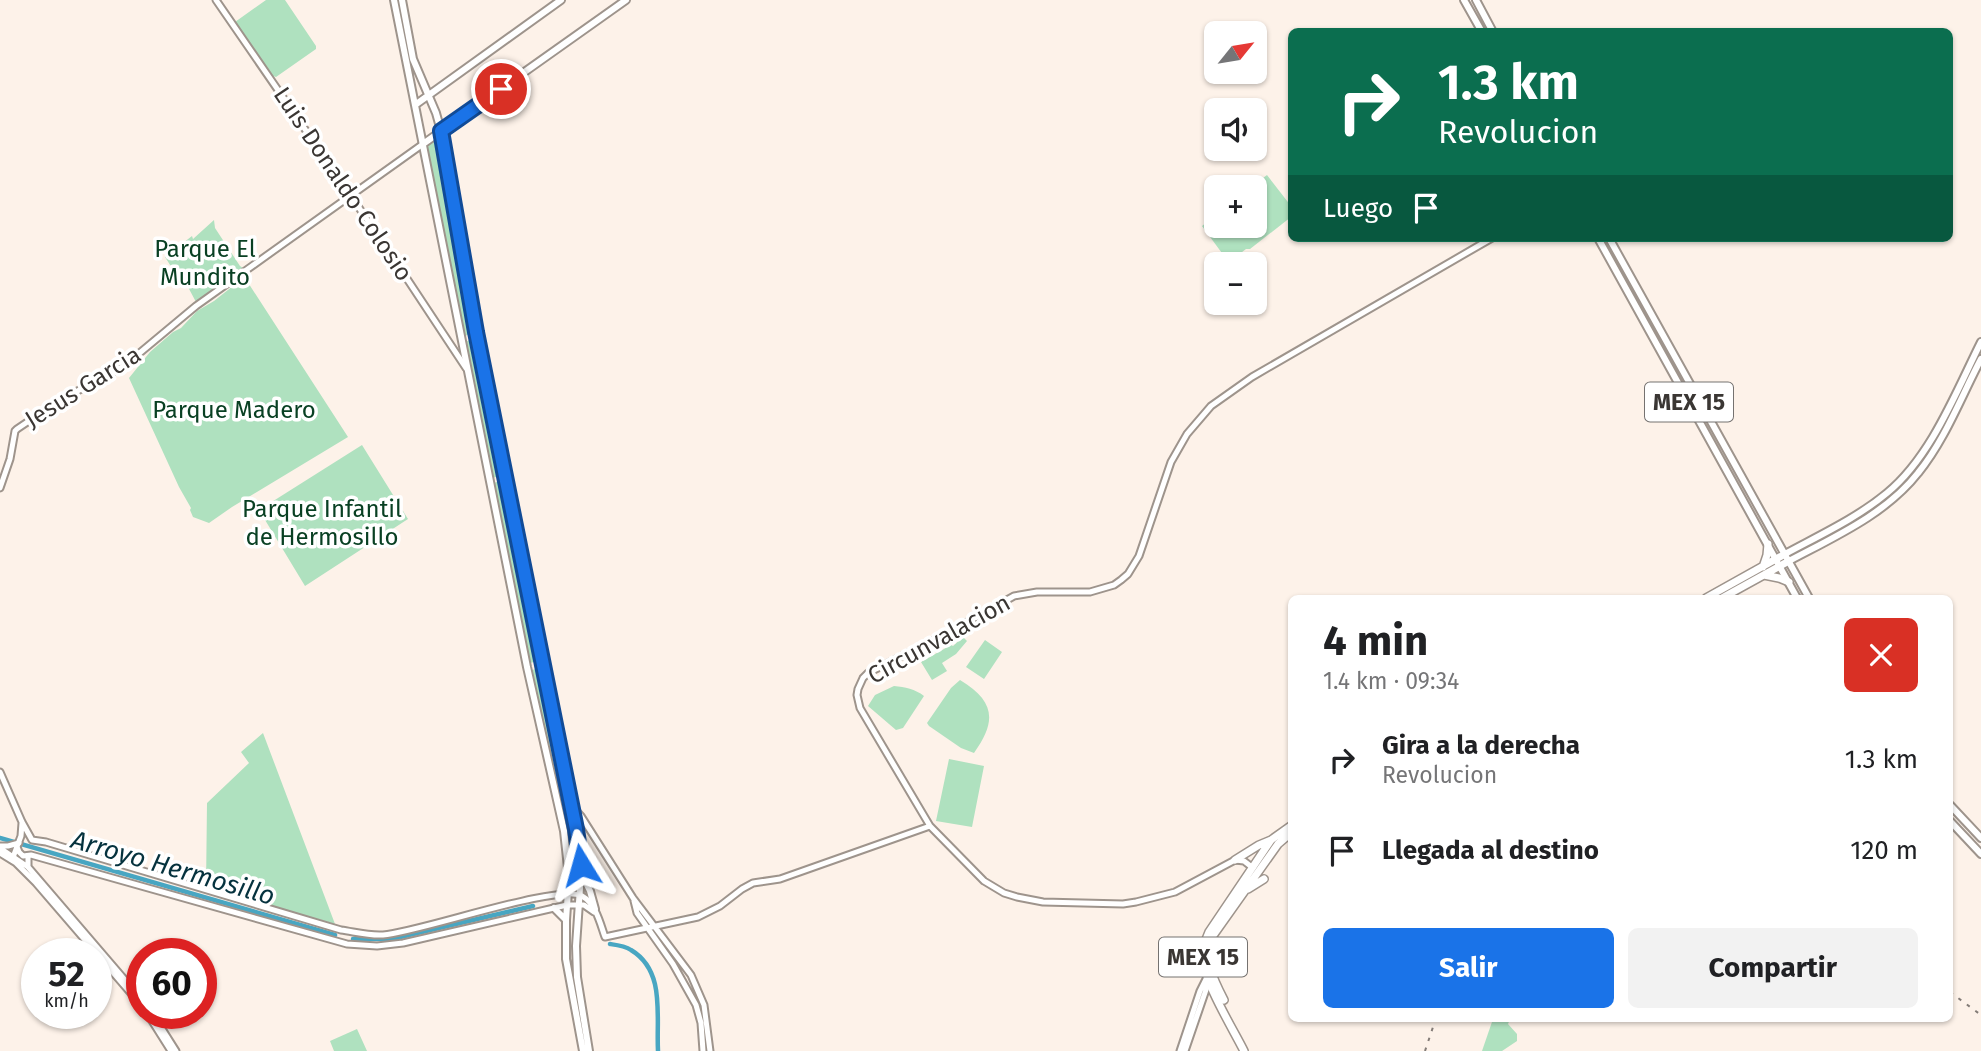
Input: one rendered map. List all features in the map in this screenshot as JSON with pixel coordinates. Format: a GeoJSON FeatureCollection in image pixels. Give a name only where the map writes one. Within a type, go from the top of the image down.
{"type":"FeatureCollection","features":[{"type":"Feature","properties":{"kind":"highway"},"geometry":{"type":"LineString","coordinates":[[1727,595],[1763,571],[1768,544]]}},
{"type":"Feature","properties":{"kind":"highway"},"geometry":{"type":"LineString","coordinates":[[1712,595],[1787,558]]}},
{"type":"Feature","properties":{"kind":"highway"},"geometry":{"type":"LineString","coordinates":[[1763,571],[1789,582]]}},
{"type":"Feature","properties":{"kind":"highway","name":"MEX 15"},"geometry":{"type":"LineString","coordinates":[[1210,977],[1208,959],[1212,937],[1245,891],[1271,840],[1288,828]]}},
{"type":"Feature","properties":{"kind":"highway","name":"MEX 15"},"geometry":{"type":"LineString","coordinates":[[1246,1051],[1210,977],[1203,958],[1205,941],[1256,870],[1288,835]]}},
{"type":"Feature","properties":{"kind":"highway"},"geometry":{"type":"LineString","coordinates":[[1235,860],[1271,840]]}},
{"type":"Feature","properties":{"kind":"highway"},"geometry":{"type":"LineString","coordinates":[[1245,891],[1264,880]]}},
{"type":"Feature","properties":{"kind":"main road"},"geometry":{"type":"LineString","coordinates":[[394,0],[527,667],[564,831],[569,867],[565,944],[567,969],[583,1051]]}},
{"type":"Feature","properties":{"kind":"main road"},"geometry":{"type":"LineString","coordinates":[[402,0],[413,59],[441,131],[476,332],[579,846],[581,873],[576,943],[578,986],[589,1051]]}},
{"type":"Feature","properties":{"kind":"main road"},"geometry":{"type":"LineString","coordinates":[[415,105],[561,0]]}},
{"type":"Feature","properties":{"kind":"main road"},"geometry":{"type":"LineString","coordinates":[[423,144],[626,0]]}},
{"type":"Feature","properties":{"kind":"main road"},"geometry":{"type":"LineString","coordinates":[[1465,0],[1480,28]]}},
{"type":"Feature","properties":{"kind":"main road"},"geometry":{"type":"LineString","coordinates":[[1476,0],[1491,28]]}},
{"type":"Feature","properties":{"kind":"main road","name":"MEX 15"},"geometry":{"type":"LineString","coordinates":[[1600,242],[1796,595]]}},
{"type":"Feature","properties":{"kind":"main road","name":"MEX 15"},"geometry":{"type":"LineString","coordinates":[[1611,242],[1808,595]]}},
{"type":"Feature","properties":{"kind":"main road"},"geometry":{"type":"LineString","coordinates":[[1787,558],[1888,493],[1908,472],[1931,439],[1981,342]]}},
{"type":"Feature","properties":{"kind":"main road"},"geometry":{"type":"LineString","coordinates":[[1787,558],[1841,533],[1891,501],[1913,480],[1932,454],[1981,359]]}},
{"type":"Feature","properties":{"kind":"main road"},"geometry":{"type":"LineString","coordinates":[[1891,501],[1892,496],[1906,481],[1908,472]]}},
{"type":"Feature","properties":{"kind":"main road"},"geometry":{"type":"LineString","coordinates":[[1841,533],[1840,528],[1853,520],[1853,517]]}},
{"type":"Feature","properties":{"kind":"main road"},"geometry":{"type":"LineString","coordinates":[[1953,808],[1981,838]]}},
{"type":"Feature","properties":{"kind":"main road"},"geometry":{"type":"LineString","coordinates":[[1953,824],[1981,854]]}},
{"type":"Feature","properties":{"kind":"main road"},"geometry":{"type":"LineString","coordinates":[[581,873],[596,912]]}},
{"type":"Feature","properties":{"kind":"main road"},"geometry":{"type":"LineString","coordinates":[[554,908],[566,920]]}},
{"type":"Feature","properties":{"kind":"main road"},"geometry":{"type":"LineString","coordinates":[[565,944],[569,938],[576,943]]}},
{"type":"Feature","properties":{"kind":"street","name":"Luis Donaldo Colosio"},"geometry":{"type":"LineString","coordinates":[[216,0],[467,369]]}},
{"type":"Feature","properties":{"kind":"street","name":"Jesus Garcia"},"geometry":{"type":"LineString","coordinates":[[0,488],[10,459],[15,431],[57,402],[124,366],[196,306],[423,144]]}},
{"type":"Feature","properties":{"kind":"street","name":"Circunvalacion"},"geometry":{"type":"LineString","coordinates":[[1235,860],[1182,888],[1148,900],[1122,904],[1043,902],[1017,897],[985,881],[930,826],[860,708],[858,689],[863,678],[878,667],[944,635],[1014,596],[1037,592],[1090,592],[1114,585],[1128,575],[1139,556],[1171,462],[1187,434],[1205,412],[1228,392],[1485,242]]}},
{"type":"Feature","properties":{"kind":"street"},"geometry":{"type":"LineString","coordinates":[[0,772],[31,839],[24,856]]}},
{"type":"Feature","properties":{"kind":"street"},"geometry":{"type":"LineString","coordinates":[[571,805],[581,816],[634,898],[693,998],[699,1014],[703,1051]]}},
{"type":"Feature","properties":{"kind":"street"},"geometry":{"type":"LineString","coordinates":[[22,821],[17,844],[28,867],[126,981]]}},
{"type":"Feature","properties":{"kind":"street"},"geometry":{"type":"LineString","coordinates":[[0,847],[17,844],[24,838],[46,842],[341,930],[373,935],[400,933],[537,898],[579,895],[596,912],[605,937],[710,912],[753,883],[780,879],[930,826]]}},
{"type":"Feature","properties":{"kind":"street"},"geometry":{"type":"LineString","coordinates":[[17,844],[36,883],[126,987]]}},
{"type":"Feature","properties":{"kind":"street"},"geometry":{"type":"LineString","coordinates":[[0,847],[24,856],[347,944],[377,946],[403,943],[567,905],[587,905],[596,912]]}},
{"type":"Feature","properties":{"kind":"street"},"geometry":{"type":"LineString","coordinates":[[0,853],[24,856]]}},
{"type":"Feature","properties":{"kind":"street"},"geometry":{"type":"LineString","coordinates":[[1235,860],[1256,870]]}},
{"type":"Feature","properties":{"kind":"street"},"geometry":{"type":"LineString","coordinates":[[537,898],[542,903],[540,910]]}},
{"type":"Feature","properties":{"kind":"street"},"geometry":{"type":"LineString","coordinates":[[650,927],[687,969],[698,990],[706,1014],[710,1051]]}},
{"type":"Feature","properties":{"kind":"street"},"geometry":{"type":"LineString","coordinates":[[1182,1051],[1210,977]]}},
{"type":"Feature","properties":{"kind":"street"},"geometry":{"type":"LineString","coordinates":[[160,1029],[174,1051]]}},
{"type":"Feature","properties":{"kind":"green space"},"geometry":{"type":"Polygon","coordinates":[[[266,0],[285,0],[316,46],[316,49],[276,77],[270,75],[235,22],[266,0]]]}},
{"type":"Feature","properties":{"kind":"green space"},"geometry":{"type":"Polygon","coordinates":[[[439,137],[472,332],[464,337],[426,147],[439,137]]]}},
{"type":"Feature","properties":{"kind":"green space"},"geometry":{"type":"Polygon","coordinates":[[[1267,175],[1288,202],[1288,219],[1267,236],[1267,175]]]}},
{"type":"Feature","properties":{"kind":"green space","name":"Parque El Mundito"},"geometry":{"type":"Polygon","coordinates":[[[214,220],[215,228],[243,268],[196,302],[165,257],[183,246],[192,236],[193,239],[214,220]]]}},
{"type":"Feature","properties":{"kind":"green space"},"geometry":{"type":"Polygon","coordinates":[[[1211,238],[1264,238],[1242,252],[1221,252],[1211,238]]]}},
{"type":"Feature","properties":{"kind":"green space","name":"Parque Madero"},"geometry":{"type":"Polygon","coordinates":[[[246,277],[348,437],[209,523],[193,517],[129,378],[150,352],[181,328],[197,311],[246,277]]]}},
{"type":"Feature","properties":{"kind":"green space"},"geometry":{"type":"Polygon","coordinates":[[[474,337],[501,475],[493,478],[466,342],[474,337]]]}},
{"type":"Feature","properties":{"kind":"green space","name":"Parque Infantil de Hermosillo"},"geometry":{"type":"Polygon","coordinates":[[[362,445],[408,519],[305,586],[259,510],[362,445]]]}},
{"type":"Feature","properties":{"kind":"green space"},"geometry":{"type":"Polygon","coordinates":[[[502,480],[538,661],[530,663],[494,483],[502,480]]]}},
{"type":"Feature","properties":{"kind":"green space"},"geometry":{"type":"Polygon","coordinates":[[[963,637],[967,641],[956,654],[942,663],[947,671],[932,680],[921,662],[953,646],[963,637]]]}},
{"type":"Feature","properties":{"kind":"green space"},"geometry":{"type":"Polygon","coordinates":[[[985,640],[1002,652],[984,679],[966,667],[985,640]]]}},
{"type":"Feature","properties":{"kind":"green space"},"geometry":{"type":"Polygon","coordinates":[[[540,668],[578,857],[576,882],[573,857],[532,670],[540,668]]]}},
{"type":"Feature","properties":{"kind":"green space"},"geometry":{"type":"Polygon","coordinates":[[[960,680],[980,696],[989,712],[986,731],[974,753],[961,748],[927,723],[951,688],[960,680]]]}},
{"type":"Feature","properties":{"kind":"green space"},"geometry":{"type":"Polygon","coordinates":[[[894,686],[910,689],[924,696],[903,728],[896,730],[868,706],[875,695],[894,686]]]}},
{"type":"Feature","properties":{"kind":"green space"},"geometry":{"type":"Polygon","coordinates":[[[263,733],[335,924],[206,887],[207,803],[249,763],[241,752],[263,733]]]}},
{"type":"Feature","properties":{"kind":"green space"},"geometry":{"type":"Polygon","coordinates":[[[949,759],[984,766],[972,827],[936,821],[949,759]]]}},
{"type":"Feature","properties":{"kind":"green space"},"geometry":{"type":"Polygon","coordinates":[[[1492,1022],[1509,1022],[1517,1034],[1517,1041],[1502,1051],[1482,1051],[1492,1022]]]}},
{"type":"Feature","properties":{"kind":"green space"},"geometry":{"type":"Polygon","coordinates":[[[357,1029],[367,1051],[334,1051],[330,1041],[357,1029]]]}},
{"type":"Feature","properties":{"kind":"waterway","name":"Arroyo Hermosillo"},"geometry":{"type":"LineString","coordinates":[[0,838],[335,935]]}},
{"type":"Feature","properties":{"kind":"waterway","name":"Arroyo Hermosillo"},"geometry":{"type":"LineString","coordinates":[[353,939],[392,939],[533,906]]}},
{"type":"Feature","properties":{"kind":"waterway","name":"Arroyo Hermosillo"},"geometry":{"type":"LineString","coordinates":[[610,944],[631,950],[650,970],[657,995],[658,1051]]}},
{"type":"Feature","properties":{"kind":"railway"},"geometry":{"type":"LineString","coordinates":[[1953,994],[1981,1015]]}},
{"type":"Feature","properties":{"kind":"railway"},"geometry":{"type":"LineString","coordinates":[[1425,1051],[1435,1022]]}},
{"type":"Feature","properties":{"kind":"route"},"geometry":{"type":"LineString","coordinates":[[501,89],[441,131],[469,296],[581,865]]}}]}
